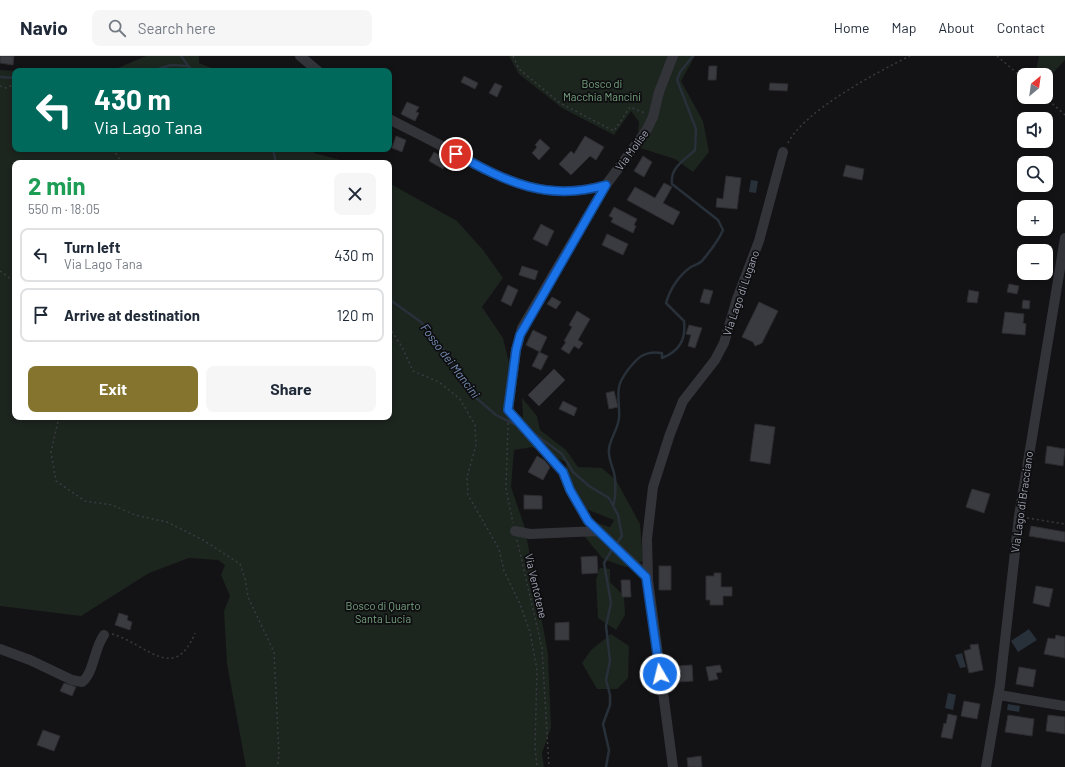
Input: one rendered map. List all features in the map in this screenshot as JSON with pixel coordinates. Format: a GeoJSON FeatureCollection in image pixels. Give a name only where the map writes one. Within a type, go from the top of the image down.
{"type":"FeatureCollection","features":[{"type":"Feature","properties":{"kind":"street"},"geometry":{"type":"LineString","coordinates":[[300,56],[314,68]]}},
{"type":"Feature","properties":{"kind":"street","name":"Via Molise"},"geometry":{"type":"LineString","coordinates":[[508,410],[516,350],[520,335],[606,185],[641,140],[653,117],[659,92],[673,56]]}},
{"type":"Feature","properties":{"kind":"street"},"geometry":{"type":"LineString","coordinates":[[392,121],[481,168],[525,187],[566,192],[584,191],[606,185]]}},
{"type":"Feature","properties":{"kind":"street","name":"Via Lago di Lugano"},"geometry":{"type":"LineString","coordinates":[[648,580],[647,539],[653,487],[670,434],[683,401],[715,360],[724,343],[737,299],[759,241],[783,152]]}},
{"type":"Feature","properties":{"kind":"street","name":"Via Lago di Bracciano"},"geometry":{"type":"LineString","coordinates":[[986,767],[999,695],[1019,516],[1065,238]]}},
{"type":"Feature","properties":{"kind":"street"},"geometry":{"type":"LineString","coordinates":[[508,410],[515,420],[563,472],[570,490],[582,512],[598,531],[644,574],[648,580],[673,767]]}},
{"type":"Feature","properties":{"kind":"street"},"geometry":{"type":"LineString","coordinates":[[515,531],[530,534],[598,531]]}},
{"type":"Feature","properties":{"kind":"street"},"geometry":{"type":"LineString","coordinates":[[0,649],[30,660],[72,680],[82,682],[87,676],[98,644],[104,635]]}},
{"type":"Feature","properties":{"kind":"street"},"geometry":{"type":"LineString","coordinates":[[999,695],[1065,706]]}},
{"type":"Feature","properties":{"kind":"path"},"geometry":{"type":"LineString","coordinates":[[513,56],[519,69],[560,103],[614,132],[630,107],[653,117]]}},
{"type":"Feature","properties":{"kind":"path"},"geometry":{"type":"LineString","coordinates":[[783,152],[791,137],[805,121],[858,84],[910,56]]}},
{"type":"Feature","properties":{"kind":"path"},"geometry":{"type":"LineString","coordinates":[[997,56],[1017,73]]}},
{"type":"Feature","properties":{"kind":"path"},"geometry":{"type":"LineString","coordinates":[[0,86],[6,88],[12,85]]}},
{"type":"Feature","properties":{"kind":"path"},"geometry":{"type":"LineString","coordinates":[[1053,104],[1065,115]]}},
{"type":"Feature","properties":{"kind":"path"},"geometry":{"type":"LineString","coordinates":[[0,271],[12,280]]}},
{"type":"Feature","properties":{"kind":"path"},"geometry":{"type":"LineString","coordinates":[[392,332],[402,347],[413,370],[439,382],[460,399],[474,426],[476,445],[467,477],[468,495],[499,549],[504,571],[520,604],[530,632],[537,670],[535,741],[537,767]]}},
{"type":"Feature","properties":{"kind":"path","name":"Via Ventotene"},"geometry":{"type":"LineString","coordinates":[[508,410],[506,489],[542,648],[549,767]]}},
{"type":"Feature","properties":{"kind":"path"},"geometry":{"type":"LineString","coordinates":[[58,420],[50,452],[56,481],[85,501],[112,505],[135,515],[167,522],[203,540],[240,564],[245,579],[248,597],[274,652],[279,755],[277,767]]}},
{"type":"Feature","properties":{"kind":"path"},"geometry":{"type":"LineString","coordinates":[[1019,516],[1065,524]]}},
{"type":"Feature","properties":{"kind":"path"},"geometry":{"type":"LineString","coordinates":[[104,635],[116,635],[152,653],[169,659],[179,657],[187,651],[195,633]]}},
{"type":"Feature","properties":{"kind":"green space"},"geometry":{"type":"Polygon","coordinates":[[[146,56],[199,56],[199,63],[212,68],[118,68],[146,56]]]}},
{"type":"Feature","properties":{"kind":"green space","name":"Bosco di Macchia Mancini"},"geometry":{"type":"Polygon","coordinates":[[[509,56],[695,56],[681,81],[703,121],[709,152],[693,172],[675,159],[637,147],[639,122],[631,111],[614,135],[562,108],[519,74],[509,56]]]}},
{"type":"Feature","properties":{"kind":"green space"},"geometry":{"type":"Polygon","coordinates":[[[1039,56],[1065,56],[1065,60],[1054,72],[1053,68],[1036,68],[1039,56]]]}},
{"type":"Feature","properties":{"kind":"green space","name":"Bosco di Quarto Santa Lucia"},"geometry":{"type":"Polygon","coordinates":[[[0,70],[12,71],[12,152],[313,152],[341,160],[12,160],[12,420],[392,420],[392,185],[457,221],[483,250],[503,278],[482,307],[503,338],[512,375],[505,402],[523,418],[522,398],[537,416],[540,430],[566,450],[578,467],[602,468],[616,480],[640,524],[643,561],[626,567],[603,559],[585,537],[593,522],[610,527],[614,520],[586,509],[568,483],[566,462],[532,447],[514,450],[511,487],[525,528],[548,654],[551,728],[542,753],[544,767],[246,767],[227,664],[224,611],[230,596],[221,575],[225,565],[218,560],[189,558],[149,573],[81,616],[0,606],[0,70]]]}},
{"type":"Feature","properties":{"kind":"green space"},"geometry":{"type":"Polygon","coordinates":[[[600,568],[610,569],[610,582],[624,596],[625,615],[616,630],[598,618],[596,580],[600,568]]]}},
{"type":"Feature","properties":{"kind":"green space"},"geometry":{"type":"Polygon","coordinates":[[[611,634],[629,646],[628,678],[617,689],[597,689],[582,663],[591,650],[611,634]]]}},
{"type":"Feature","properties":{"kind":"shaded area"},"geometry":{"type":"Polygon","coordinates":[[[751,180],[758,181],[756,193],[749,192],[751,180]]]}},
{"type":"Feature","properties":{"kind":"shaded area"},"geometry":{"type":"Polygon","coordinates":[[[1029,629],[1037,640],[1018,652],[1011,641],[1029,629]]]}},
{"type":"Feature","properties":{"kind":"shaded area"},"geometry":{"type":"Polygon","coordinates":[[[962,653],[966,667],[960,668],[955,655],[962,653]]]}},
{"type":"Feature","properties":{"kind":"shaded area"},"geometry":{"type":"Polygon","coordinates":[[[948,693],[956,695],[953,710],[945,708],[948,693]]]}},
{"type":"Feature","properties":{"kind":"shaded area"},"geometry":{"type":"Polygon","coordinates":[[[1008,704],[1020,706],[1019,712],[1007,710],[1008,704]]]}},
{"type":"Feature","properties":{"kind":"building"},"geometry":{"type":"Polygon","coordinates":[[[0,56],[14,56],[13,65],[0,63],[0,56]]]}},
{"type":"Feature","properties":{"kind":"building"},"geometry":{"type":"Polygon","coordinates":[[[709,66],[717,66],[716,80],[708,80],[709,66]]]}},
{"type":"Feature","properties":{"kind":"building"},"geometry":{"type":"Polygon","coordinates":[[[464,76],[478,83],[475,89],[461,82],[464,76]]]}},
{"type":"Feature","properties":{"kind":"building"},"geometry":{"type":"Polygon","coordinates":[[[495,83],[502,86],[497,97],[489,93],[495,83]]]}},
{"type":"Feature","properties":{"kind":"building"},"geometry":{"type":"Polygon","coordinates":[[[770,83],[788,84],[787,91],[769,90],[770,83]]]}},
{"type":"Feature","properties":{"kind":"building"},"geometry":{"type":"Polygon","coordinates":[[[407,102],[419,107],[416,112],[419,113],[415,121],[401,114],[407,102]]]}},
{"type":"Feature","properties":{"kind":"building"},"geometry":{"type":"Polygon","coordinates":[[[396,136],[406,140],[402,152],[392,148],[396,136]]]}},
{"type":"Feature","properties":{"kind":"building"},"geometry":{"type":"Polygon","coordinates":[[[585,136],[604,147],[596,160],[590,156],[571,175],[559,164],[571,151],[574,154],[585,136]]]}},
{"type":"Feature","properties":{"kind":"building"},"geometry":{"type":"Polygon","coordinates":[[[540,139],[550,148],[539,160],[532,153],[537,147],[535,145],[540,139]]]}},
{"type":"Feature","properties":{"kind":"building"},"geometry":{"type":"Polygon","coordinates":[[[434,152],[448,160],[443,169],[429,161],[434,152]]]}},
{"type":"Feature","properties":{"kind":"building"},"geometry":{"type":"Polygon","coordinates":[[[643,156],[652,162],[644,177],[634,171],[643,156]]]}},
{"type":"Feature","properties":{"kind":"building"},"geometry":{"type":"Polygon","coordinates":[[[846,165],[864,169],[862,180],[843,176],[846,165]]]}},
{"type":"Feature","properties":{"kind":"building"},"geometry":{"type":"Polygon","coordinates":[[[726,176],[741,178],[737,209],[716,207],[717,198],[723,199],[726,176]]]}},
{"type":"Feature","properties":{"kind":"building"},"geometry":{"type":"Polygon","coordinates":[[[664,183],[672,187],[663,203],[680,212],[673,225],[627,200],[635,187],[655,198],[664,183]]]}},
{"type":"Feature","properties":{"kind":"building"},"geometry":{"type":"Polygon","coordinates":[[[614,207],[637,219],[634,225],[636,226],[633,233],[611,222],[613,218],[609,216],[614,207]]]}},
{"type":"Feature","properties":{"kind":"building"},"geometry":{"type":"Polygon","coordinates":[[[541,224],[554,231],[547,246],[533,239],[541,224]]]}},
{"type":"Feature","properties":{"kind":"building"},"geometry":{"type":"Polygon","coordinates":[[[607,234],[628,244],[623,255],[602,245],[607,234]]]}},
{"type":"Feature","properties":{"kind":"building"},"geometry":{"type":"Polygon","coordinates":[[[522,266],[538,271],[535,280],[519,275],[522,266]]]}},
{"type":"Feature","properties":{"kind":"building"},"geometry":{"type":"Polygon","coordinates":[[[1009,284],[1019,286],[1017,294],[1007,292],[1009,284]]]}},
{"type":"Feature","properties":{"kind":"building"},"geometry":{"type":"Polygon","coordinates":[[[508,285],[518,290],[511,306],[501,301],[508,285]]]}},
{"type":"Feature","properties":{"kind":"building"},"geometry":{"type":"Polygon","coordinates":[[[704,289],[713,291],[709,304],[700,302],[704,289]]]}},
{"type":"Feature","properties":{"kind":"building"},"geometry":{"type":"Polygon","coordinates":[[[969,290],[979,292],[977,303],[967,302],[969,290]]]}},
{"type":"Feature","properties":{"kind":"building"},"geometry":{"type":"Polygon","coordinates":[[[552,297],[561,302],[556,309],[547,304],[552,297]]]}},
{"type":"Feature","properties":{"kind":"building"},"geometry":{"type":"Polygon","coordinates":[[[1023,300],[1030,301],[1029,309],[1022,308],[1023,300]]]}},
{"type":"Feature","properties":{"kind":"building"},"geometry":{"type":"Polygon","coordinates":[[[759,302],[778,311],[762,343],[755,346],[753,342],[742,337],[759,302]]]}},
{"type":"Feature","properties":{"kind":"building"},"geometry":{"type":"Polygon","coordinates":[[[577,311],[590,319],[578,340],[583,343],[579,349],[574,346],[569,354],[561,349],[566,342],[564,341],[572,327],[569,325],[577,311]]]}},
{"type":"Feature","properties":{"kind":"building"},"geometry":{"type":"Polygon","coordinates":[[[1005,312],[1024,314],[1023,323],[1026,324],[1025,335],[1002,333],[1005,312]]]}},
{"type":"Feature","properties":{"kind":"building"},"geometry":{"type":"Polygon","coordinates":[[[689,325],[702,328],[695,348],[688,346],[691,335],[686,334],[689,325]]]}},
{"type":"Feature","properties":{"kind":"building"},"geometry":{"type":"Polygon","coordinates":[[[533,330],[547,337],[540,352],[526,345],[533,330]]]}},
{"type":"Feature","properties":{"kind":"building"},"geometry":{"type":"Polygon","coordinates":[[[539,352],[548,356],[541,370],[532,366],[539,352]]]}},
{"type":"Feature","properties":{"kind":"building"},"geometry":{"type":"Polygon","coordinates":[[[554,369],[565,380],[539,406],[528,395],[554,369]]]}},
{"type":"Feature","properties":{"kind":"building"},"geometry":{"type":"Polygon","coordinates":[[[614,391],[618,407],[609,409],[606,393],[614,391]]]}},
{"type":"Feature","properties":{"kind":"building"},"geometry":{"type":"Polygon","coordinates":[[[563,401],[577,408],[574,416],[559,409],[563,401]]]}},
{"type":"Feature","properties":{"kind":"building"},"geometry":{"type":"Polygon","coordinates":[[[755,424],[775,427],[770,464],[750,461],[755,424]]]}},
{"type":"Feature","properties":{"kind":"building"},"geometry":{"type":"Polygon","coordinates":[[[1047,446],[1065,449],[1063,466],[1045,463],[1047,446]]]}},
{"type":"Feature","properties":{"kind":"building"},"geometry":{"type":"Polygon","coordinates":[[[537,456],[544,460],[550,467],[543,480],[528,472],[537,456]]]}},
{"type":"Feature","properties":{"kind":"building"},"geometry":{"type":"Polygon","coordinates":[[[972,489],[990,494],[984,513],[966,507],[972,489]]]}},
{"type":"Feature","properties":{"kind":"building"},"geometry":{"type":"Polygon","coordinates":[[[524,495],[542,496],[542,509],[524,509],[524,495]]]}},
{"type":"Feature","properties":{"kind":"building"},"geometry":{"type":"Polygon","coordinates":[[[1031,526],[1065,532],[1065,542],[1029,536],[1031,526]]]}},
{"type":"Feature","properties":{"kind":"building"},"geometry":{"type":"Polygon","coordinates":[[[597,556],[598,573],[582,574],[581,557],[597,556]]]}},
{"type":"Feature","properties":{"kind":"building"},"geometry":{"type":"Polygon","coordinates":[[[659,566],[671,566],[671,590],[659,590],[659,566]]]}},
{"type":"Feature","properties":{"kind":"building"},"geometry":{"type":"Polygon","coordinates":[[[714,573],[721,573],[721,587],[732,587],[732,596],[723,596],[723,605],[710,605],[710,600],[706,600],[706,576],[714,576],[714,573]]]}},
{"type":"Feature","properties":{"kind":"building"},"geometry":{"type":"Polygon","coordinates":[[[621,580],[630,580],[631,597],[622,597],[621,580]]]}},
{"type":"Feature","properties":{"kind":"building"},"geometry":{"type":"Polygon","coordinates":[[[1036,586],[1053,589],[1049,607],[1033,603],[1036,586]]]}},
{"type":"Feature","properties":{"kind":"building"},"geometry":{"type":"Polygon","coordinates":[[[119,613],[128,616],[127,620],[132,622],[130,630],[115,625],[119,613]]]}},
{"type":"Feature","properties":{"kind":"building"},"geometry":{"type":"Polygon","coordinates":[[[569,622],[569,640],[555,640],[555,623],[569,622]]]}},
{"type":"Feature","properties":{"kind":"building"},"geometry":{"type":"Polygon","coordinates":[[[1056,635],[1065,637],[1065,658],[1044,654],[1048,638],[1055,639],[1056,635]]]}},
{"type":"Feature","properties":{"kind":"building"},"geometry":{"type":"Polygon","coordinates":[[[978,644],[983,670],[969,673],[964,651],[971,649],[970,645],[978,644]]]}},
{"type":"Feature","properties":{"kind":"building"},"geometry":{"type":"Polygon","coordinates":[[[692,665],[693,681],[678,682],[677,666],[692,665]]]}},
{"type":"Feature","properties":{"kind":"building"},"geometry":{"type":"Polygon","coordinates":[[[720,665],[722,672],[716,673],[718,679],[709,681],[706,667],[720,665]]]}},
{"type":"Feature","properties":{"kind":"building"},"geometry":{"type":"Polygon","coordinates":[[[1019,667],[1036,670],[1033,687],[1016,684],[1019,667]]]}},
{"type":"Feature","properties":{"kind":"building"},"geometry":{"type":"Polygon","coordinates":[[[64,683],[76,687],[72,696],[60,691],[64,683]]]}},
{"type":"Feature","properties":{"kind":"building"},"geometry":{"type":"Polygon","coordinates":[[[964,701],[980,704],[977,719],[961,716],[964,701]]]}},
{"type":"Feature","properties":{"kind":"building"},"geometry":{"type":"Polygon","coordinates":[[[948,714],[957,716],[952,739],[941,737],[944,723],[946,724],[948,714]]]}},
{"type":"Feature","properties":{"kind":"building"},"geometry":{"type":"Polygon","coordinates":[[[1008,715],[1034,719],[1032,736],[1005,732],[1008,715]]]}},
{"type":"Feature","properties":{"kind":"building"},"geometry":{"type":"Polygon","coordinates":[[[1048,715],[1065,717],[1065,734],[1046,731],[1048,715]]]}},
{"type":"Feature","properties":{"kind":"building"},"geometry":{"type":"Polygon","coordinates":[[[43,730],[60,736],[54,751],[37,745],[43,730]]]}},
{"type":"Feature","properties":{"kind":"building"},"geometry":{"type":"Polygon","coordinates":[[[701,756],[702,767],[688,767],[687,758],[701,756]]]}},
{"type":"Feature","properties":{"kind":"waterway","name":"Fosso dei Mancini"},"geometry":{"type":"LineString","coordinates":[[181,56],[190,68]]}},
{"type":"Feature","properties":{"kind":"waterway"},"geometry":{"type":"LineString","coordinates":[[613,506],[615,480],[609,449],[618,422],[618,391],[620,383],[631,366],[642,356],[656,352],[662,353],[662,358],[673,352],[680,344],[683,339],[684,321],[666,303],[679,278],[691,267],[702,261],[723,230],[718,220],[672,184],[675,169],[695,150],[696,129],[677,80],[680,72],[693,56]]}},
{"type":"Feature","properties":{"kind":"waterway"},"geometry":{"type":"LineString","coordinates":[[161,68],[171,65],[187,66]]}},
{"type":"Feature","properties":{"kind":"waterway"},"geometry":{"type":"LineString","coordinates":[[0,77],[12,78]]}},
{"type":"Feature","properties":{"kind":"waterway","name":"Fosso dei Mancini"},"geometry":{"type":"LineString","coordinates":[[274,152],[275,160]]}},
{"type":"Feature","properties":{"kind":"waterway","name":"Fosso dei Mancini"},"geometry":{"type":"LineString","coordinates":[[392,301],[421,322],[443,349],[474,396],[496,415],[516,425]]}},
{"type":"Feature","properties":{"kind":"waterway","name":"Fosso dei Mancini"},"geometry":{"type":"LineString","coordinates":[[536,435],[562,454],[573,472],[589,486],[609,498],[618,515],[622,536],[616,544]]}},
{"type":"Feature","properties":{"kind":"waterway","name":"Fosso dei Mancini"},"geometry":{"type":"LineString","coordinates":[[606,767],[609,750],[603,724],[610,705],[610,695],[606,680],[610,661],[606,626],[611,603],[604,563],[613,548]]}},
{"type":"Feature","properties":{"kind":"route"},"geometry":{"type":"LineString","coordinates":[[456,154],[481,168],[525,187],[557,192],[577,192],[606,185],[526,321],[516,350],[508,410],[515,420],[563,472],[570,490],[588,521],[638,568],[648,580],[660,674]]}}]}
